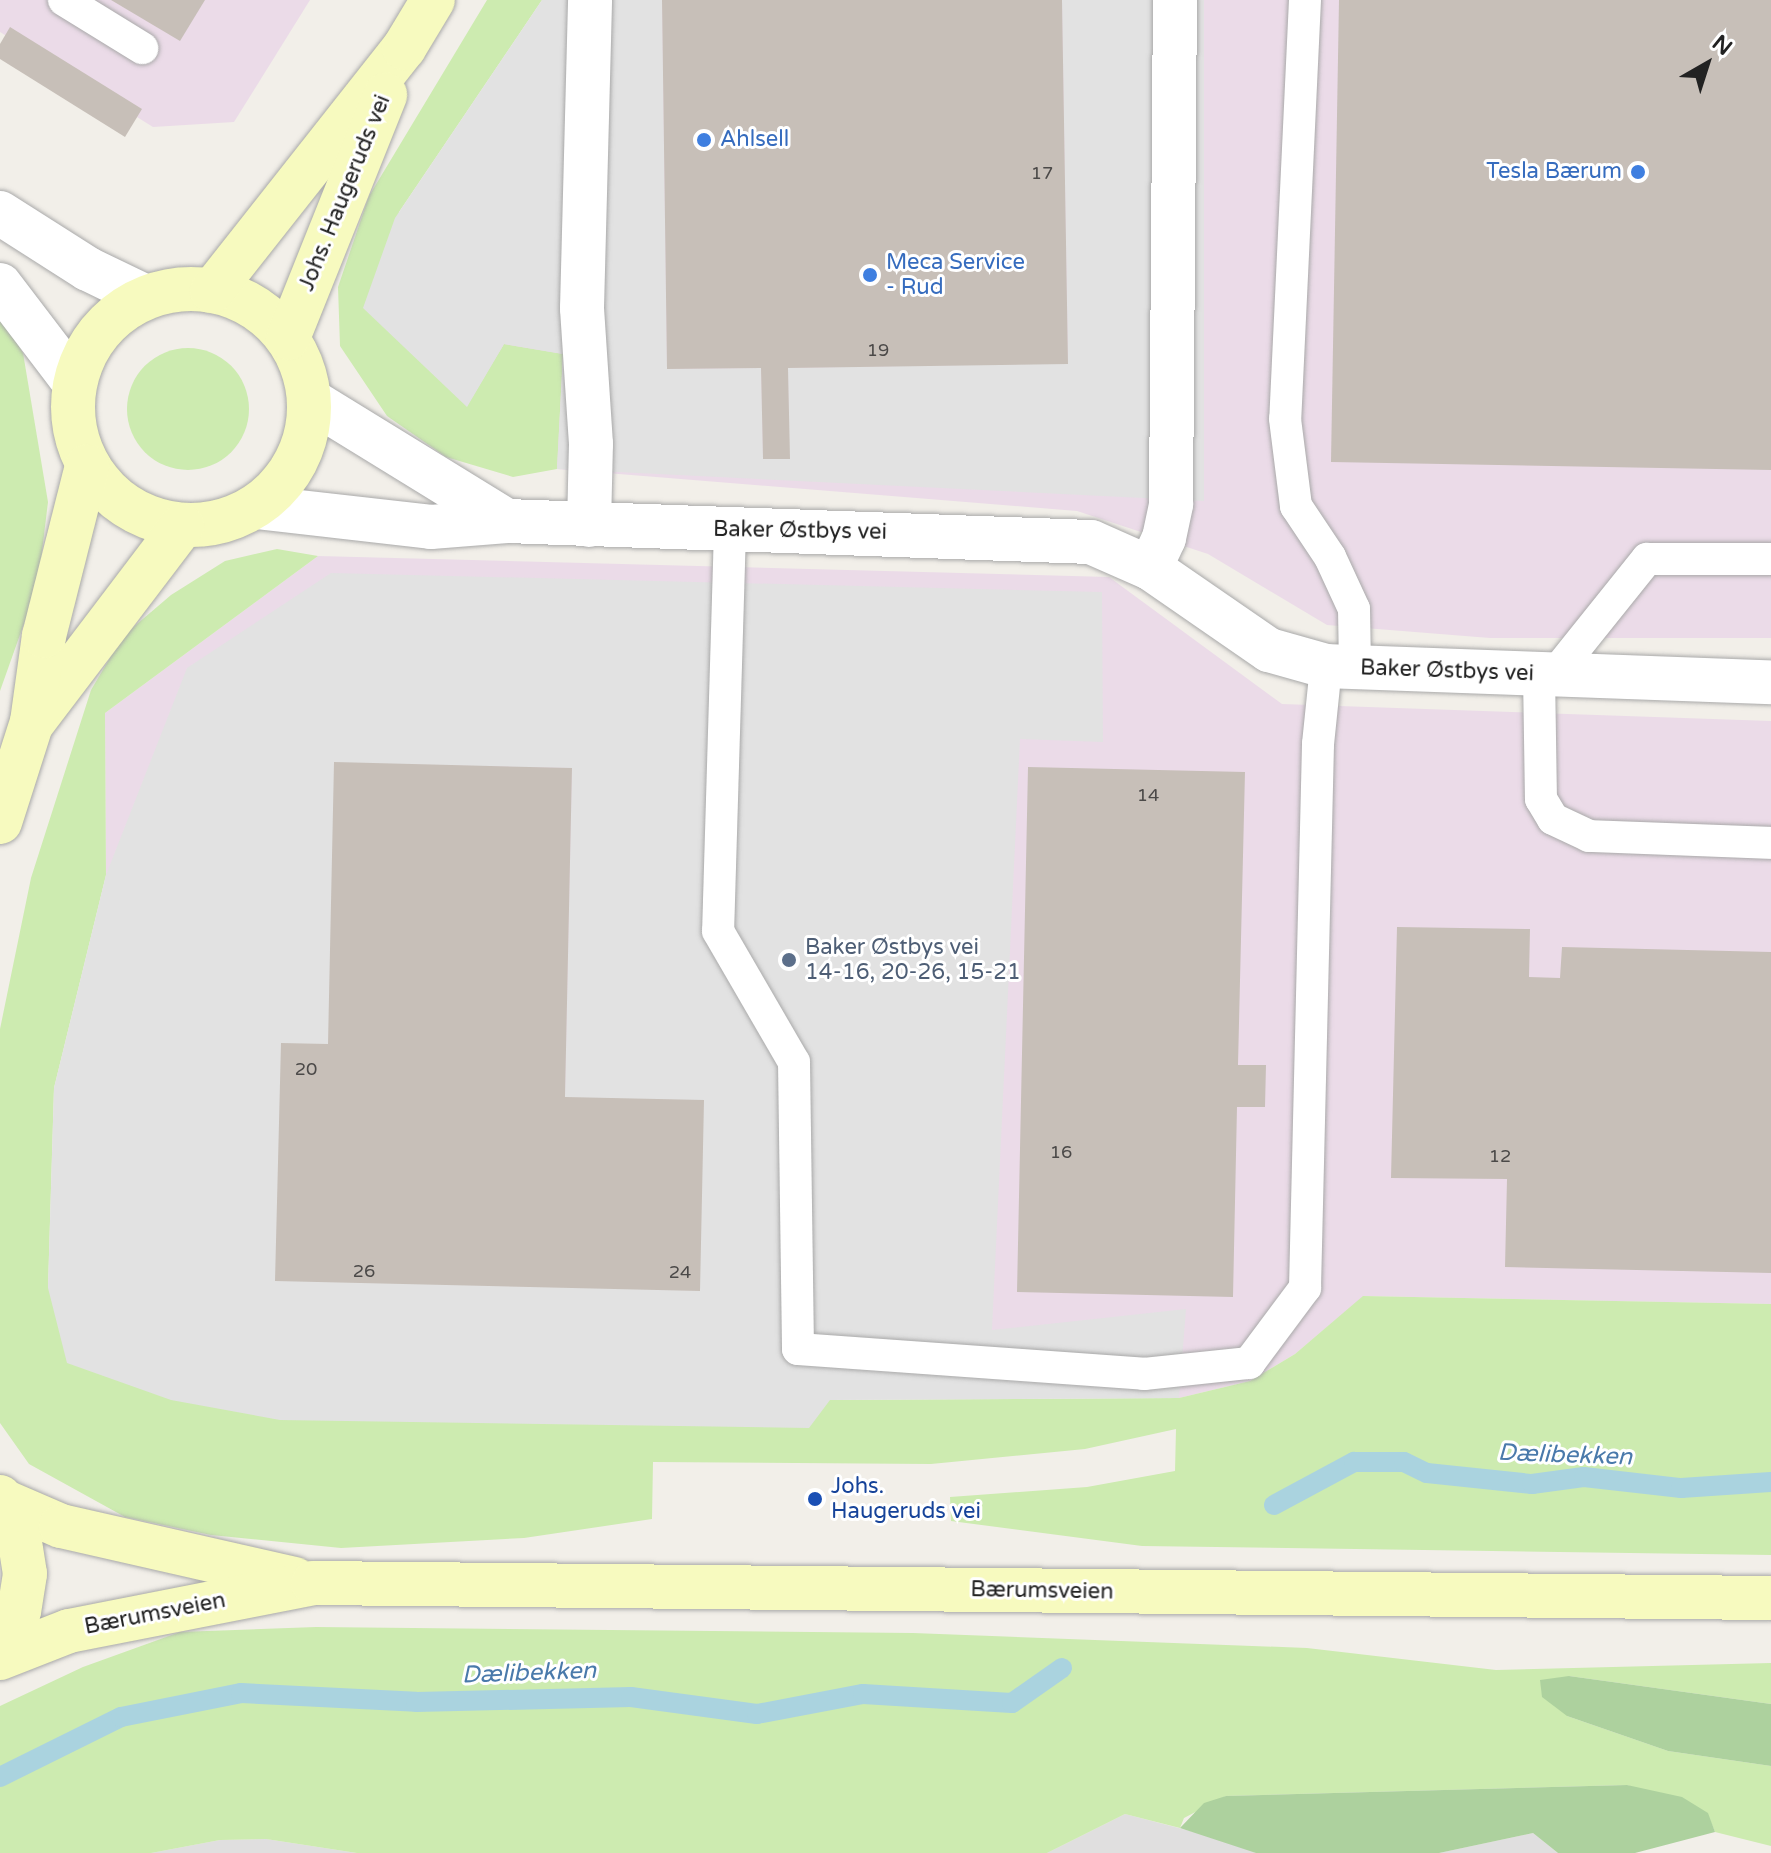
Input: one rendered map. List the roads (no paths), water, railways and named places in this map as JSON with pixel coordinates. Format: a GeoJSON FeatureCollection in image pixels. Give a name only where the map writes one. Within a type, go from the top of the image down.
{"type":"FeatureCollection","features":[{"type":"Feature","properties":{"kind":"main road","name":"Johs. Haugeruds vei"},"geometry":{"type":"LineString","coordinates":[[212,291],[404,48],[433,0]]}},
{"type":"Feature","properties":{"kind":"main road","name":"Johs. Haugeruds vei"},"geometry":{"type":"LineString","coordinates":[[288,338],[404,48]]}},
{"type":"Feature","properties":{"kind":"main road"},"geometry":{"type":"LineString","coordinates":[[179,288],[212,291],[242,299],[288,338],[306,378],[310,400],[296,460],[256,507],[208,525],[182,526],[128,507],[87,466],[74,425],[74,382],[99,331],[146,297],[179,288]]}},
{"type":"Feature","properties":{"kind":"main road"},"geometry":{"type":"LineString","coordinates":[[0,822],[32,722],[44,636],[87,466]]}},
{"type":"Feature","properties":{"kind":"main road"},"geometry":{"type":"LineString","coordinates":[[32,722],[182,526]]}},
{"type":"Feature","properties":{"kind":"main road"},"geometry":{"type":"LineString","coordinates":[[0,1651],[19,1611],[25,1574],[19,1536],[1,1499]]}},
{"type":"Feature","properties":{"kind":"main road","name":"Bærumsveien"},"geometry":{"type":"LineString","coordinates":[[1,1499],[61,1526],[313,1583]]}},
{"type":"Feature","properties":{"kind":"main road","name":"Bærumsveien"},"geometry":{"type":"LineString","coordinates":[[0,1658],[69,1631],[313,1583],[1771,1598]]}},
{"type":"Feature","properties":{"kind":"street"},"geometry":{"type":"LineString","coordinates":[[589,525],[591,444],[582,308],[590,0]]}},
{"type":"Feature","properties":{"kind":"street"},"geometry":{"type":"LineString","coordinates":[[1150,568],[1164,538],[1171,504],[1175,0]]}},
{"type":"Feature","properties":{"kind":"street"},"geometry":{"type":"LineString","coordinates":[[0,213],[88,269],[146,297]]}},
{"type":"Feature","properties":{"kind":"street"},"geometry":{"type":"LineString","coordinates":[[0,285],[74,382]]}},
{"type":"Feature","properties":{"kind":"street","name":"Baker Østbys vei"},"geometry":{"type":"LineString","coordinates":[[310,400],[507,521]]}},
{"type":"Feature","properties":{"kind":"street","name":"Baker Østbys vei"},"geometry":{"type":"LineString","coordinates":[[256,507],[431,527],[507,521],[1091,542],[1150,568],[1269,650],[1340,667],[1771,682]]}},
{"type":"Feature","properties":{"kind":"lane"},"geometry":{"type":"LineString","coordinates":[[64,0],[142,48]]}},
{"type":"Feature","properties":{"kind":"lane"},"geometry":{"type":"LineString","coordinates":[[730,530],[718,931],[794,1062],[798,1349],[1144,1374],[1249,1363],[1305,1288],[1318,744],[1354,609],[1330,557],[1296,506],[1285,419],[1305,0]]}},
{"type":"Feature","properties":{"kind":"lane"},"geometry":{"type":"LineString","coordinates":[[1771,559],[1647,559],[1547,674],[1541,799],[1553,819],[1589,836],[1771,843]]}},
{"type":"Feature","properties":{"kind":"waterway","name":"Dælibekken"},"geometry":{"type":"LineString","coordinates":[[1274,1505],[1354,1462],[1404,1462],[1427,1473],[1532,1484],[1584,1477],[1681,1488],[1771,1482]]}},
{"type":"Feature","properties":{"kind":"waterway","name":"Dælibekken"},"geometry":{"type":"LineString","coordinates":[[0,1777],[121,1717],[241,1693],[416,1702],[631,1697],[757,1714],[863,1694],[1012,1703],[1062,1668]]}},
{"type":"Feature","properties":{"kind":"place","name":"Ahlsell"},"geometry":{"type":"Point","coordinates":[704,140]}},
{"type":"Feature","properties":{"kind":"place","name":"Tesla Bærum"},"geometry":{"type":"Point","coordinates":[1638,172]}},
{"type":"Feature","properties":{"kind":"place","name":"Meca Service - Rud"},"geometry":{"type":"Point","coordinates":[870,275]}},
{"type":"Feature","properties":{"kind":"place","name":"Baker Østbys vei 14-16, 20-26, 15-21"},"geometry":{"type":"Point","coordinates":[789,960]}},
{"type":"Feature","properties":{"kind":"place","name":"Johs. Haugeruds vei"},"geometry":{"type":"Point","coordinates":[815,1499]}}]}
